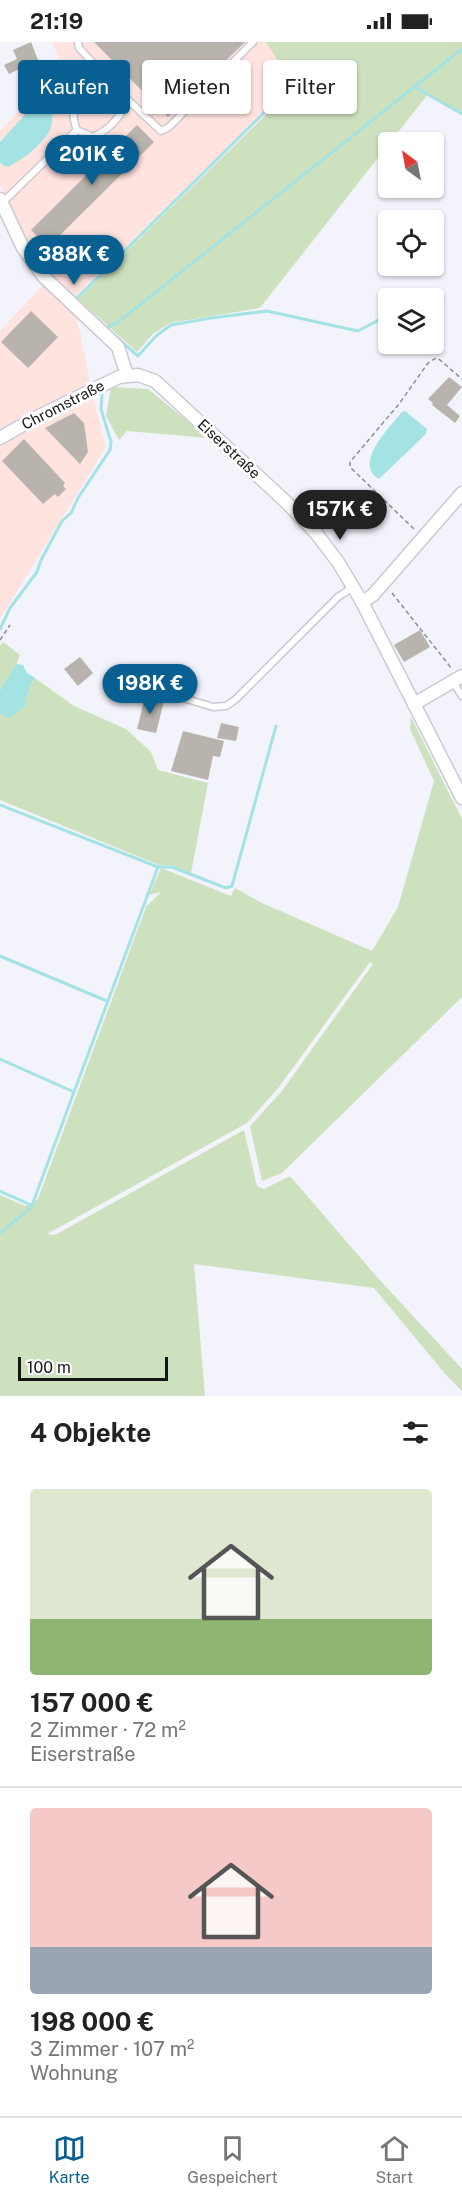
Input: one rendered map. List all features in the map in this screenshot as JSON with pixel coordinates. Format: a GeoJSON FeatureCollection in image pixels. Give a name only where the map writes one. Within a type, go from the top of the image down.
{"type":"FeatureCollection","features":[{"type":"Feature","properties":{"kind":"street"},"geometry":{"type":"LineString","coordinates":[[1,201],[23,248],[44,277],[118,347],[127,375]]}},
{"type":"Feature","properties":{"kind":"street","name":"Chromstraße"},"geometry":{"type":"LineString","coordinates":[[0,438],[108,381],[127,375]]}},
{"type":"Feature","properties":{"kind":"street","name":"Eiserstraße"},"geometry":{"type":"LineString","coordinates":[[127,375],[138,375],[155,381],[285,501],[316,533],[362,602],[462,798]]}},
{"type":"Feature","properties":{"kind":"street"},"geometry":{"type":"LineString","coordinates":[[362,602],[374,595],[462,493]]}},
{"type":"Feature","properties":{"kind":"street"},"geometry":{"type":"LineString","coordinates":[[414,704],[458,679]]}},
{"type":"Feature","properties":{"kind":"lane"},"geometry":{"type":"LineString","coordinates":[[78,42],[79,48],[90,60]]}},
{"type":"Feature","properties":{"kind":"lane"},"geometry":{"type":"LineString","coordinates":[[130,102],[161,131],[169,128],[254,42]]}},
{"type":"Feature","properties":{"kind":"lane"},"geometry":{"type":"LineString","coordinates":[[72,114],[76,130]]}},
{"type":"Feature","properties":{"kind":"lane"},"geometry":{"type":"LineString","coordinates":[[76,130],[93,137],[101,133],[121,114]]}},
{"type":"Feature","properties":{"kind":"lane"},"geometry":{"type":"LineString","coordinates":[[1,201],[76,130]]}},
{"type":"Feature","properties":{"kind":"lane"},"geometry":{"type":"LineString","coordinates":[[113,672],[121,679],[213,707],[226,706],[235,700],[338,597],[353,587]]}},
{"type":"Feature","properties":{"kind":"lane"},"geometry":{"type":"LineString","coordinates":[[458,679],[462,696]]}},
{"type":"Feature","properties":{"kind":"path"},"geometry":{"type":"LineString","coordinates":[[423,538],[350,467],[350,462],[399,404],[428,363],[436,358],[462,379]]}},
{"type":"Feature","properties":{"kind":"path"},"geometry":{"type":"LineString","coordinates":[[384,583],[458,679]]}},
{"type":"Feature","properties":{"kind":"path"},"geometry":{"type":"LineString","coordinates":[[0,640],[10,625]]}},
{"type":"Feature","properties":{"kind":"shaded area"},"geometry":{"type":"Polygon","coordinates":[[[52,42],[266,42],[277,60],[263,60],[263,112],[74,298],[44,269],[26,243],[0,185],[0,131],[18,111],[18,114],[130,114],[130,60],[59,60],[52,42]]]}},
{"type":"Feature","properties":{"kind":"shaded area"},"geometry":{"type":"Polygon","coordinates":[[[43,285],[77,319],[106,447],[0,619],[0,331],[43,285]]]}},
{"type":"Feature","properties":{"kind":"green space"},"geometry":{"type":"Polygon","coordinates":[[[266,42],[462,42],[462,112],[428,94],[398,132],[378,132],[378,158],[260,308],[170,323],[153,334],[137,352],[78,299],[266,114],[357,114],[357,60],[277,60],[266,42]]]}},
{"type":"Feature","properties":{"kind":"green space"},"geometry":{"type":"Polygon","coordinates":[[[111,387],[148,389],[208,438],[127,431],[119,440],[106,416],[111,387]]]}},
{"type":"Feature","properties":{"kind":"green space"},"geometry":{"type":"Polygon","coordinates":[[[3,642],[20,655],[14,671],[0,691],[0,646],[3,642]]]}},
{"type":"Feature","properties":{"kind":"green space"},"geometry":{"type":"Polygon","coordinates":[[[35,678],[74,706],[126,729],[151,752],[158,770],[208,783],[191,873],[171,865],[159,865],[0,800],[0,714],[10,717],[24,707],[30,686],[35,678]]]}},
{"type":"Feature","properties":{"kind":"green space"},"geometry":{"type":"Polygon","coordinates":[[[411,717],[462,819],[462,997],[282,1173],[262,1181],[250,1126],[282,1091],[373,964],[370,962],[279,1087],[247,1123],[47,1234],[55,1235],[244,1130],[257,1186],[264,1189],[290,1176],[377,1277],[462,1369],[462,1391],[374,1288],[194,1264],[205,1396],[0,1396],[0,1195],[25,1206],[38,1199],[146,907],[161,892],[149,895],[161,868],[231,896],[235,888],[262,903],[372,951],[398,907],[434,781],[410,729],[411,717]]]}},
{"type":"Feature","properties":{"kind":"water"},"geometry":{"type":"Polygon","coordinates":[[[26,114],[52,114],[51,127],[45,138],[32,151],[12,165],[6,167],[0,163],[0,142],[26,114]]]}},
{"type":"Feature","properties":{"kind":"water"},"geometry":{"type":"Polygon","coordinates":[[[405,411],[427,429],[426,434],[379,479],[372,472],[370,464],[372,455],[376,445],[405,411]]]}},
{"type":"Feature","properties":{"kind":"water"},"geometry":{"type":"Polygon","coordinates":[[[16,664],[23,665],[27,673],[35,678],[30,686],[24,707],[10,718],[0,714],[0,691],[16,664]]]}},
{"type":"Feature","properties":{"kind":"building"},"geometry":{"type":"Polygon","coordinates":[[[31,42],[38,60],[18,60],[18,70],[9,74],[4,65],[17,59],[13,50],[31,42]]]}},
{"type":"Feature","properties":{"kind":"building"},"geometry":{"type":"Polygon","coordinates":[[[94,42],[245,42],[227,60],[142,60],[142,91],[130,78],[130,60],[112,60],[94,42]]]}},
{"type":"Feature","properties":{"kind":"building"},"geometry":{"type":"Polygon","coordinates":[[[137,125],[154,142],[48,247],[31,230],[137,125]]]}},
{"type":"Feature","properties":{"kind":"building"},"geometry":{"type":"Polygon","coordinates":[[[31,311],[58,337],[28,368],[1,342],[31,311]]]}},
{"type":"Feature","properties":{"kind":"building"},"geometry":{"type":"Polygon","coordinates":[[[449,377],[462,387],[447,405],[460,416],[455,423],[432,405],[433,403],[428,399],[449,377]]]}},
{"type":"Feature","properties":{"kind":"building"},"geometry":{"type":"Polygon","coordinates":[[[74,413],[84,423],[88,452],[80,464],[45,428],[74,413]]]}},
{"type":"Feature","properties":{"kind":"building"},"geometry":{"type":"Polygon","coordinates":[[[24,439],[65,483],[63,486],[66,489],[58,497],[55,494],[43,504],[2,461],[24,439]]]}},
{"type":"Feature","properties":{"kind":"building"},"geometry":{"type":"Polygon","coordinates":[[[420,630],[430,647],[404,662],[394,645],[420,630]]]}},
{"type":"Feature","properties":{"kind":"building"},"geometry":{"type":"Polygon","coordinates":[[[80,657],[93,673],[78,686],[64,669],[80,657]]]}},
{"type":"Feature","properties":{"kind":"building"},"geometry":{"type":"Polygon","coordinates":[[[145,697],[164,701],[156,733],[137,729],[145,697]]]}},
{"type":"Feature","properties":{"kind":"building"},"geometry":{"type":"Polygon","coordinates":[[[221,723],[239,727],[236,741],[217,738],[221,723]]]}},
{"type":"Feature","properties":{"kind":"building"},"geometry":{"type":"Polygon","coordinates":[[[183,731],[224,741],[220,757],[213,756],[208,780],[171,771],[183,731]]]}},
{"type":"Feature","properties":{"kind":"waterway"},"geometry":{"type":"LineString","coordinates":[[106,328],[117,323],[462,49]]}},
{"type":"Feature","properties":{"kind":"waterway"},"geometry":{"type":"LineString","coordinates":[[415,87],[462,114]]}},
{"type":"Feature","properties":{"kind":"waterway"},"geometry":{"type":"LineString","coordinates":[[75,300],[263,114]]}},
{"type":"Feature","properties":{"kind":"waterway"},"geometry":{"type":"LineString","coordinates":[[106,328],[138,356],[156,336],[171,325],[211,318],[267,311],[358,331],[378,320]]}},
{"type":"Feature","properties":{"kind":"waterway"},"geometry":{"type":"LineString","coordinates":[[0,629],[10,608],[37,572],[62,521],[71,513],[78,498],[110,450],[111,442],[101,409],[102,394]]}},
{"type":"Feature","properties":{"kind":"waterway"},"geometry":{"type":"LineString","coordinates":[[0,805],[158,867],[172,867],[226,888],[232,886],[276,726]]}},
{"type":"Feature","properties":{"kind":"waterway"},"geometry":{"type":"LineString","coordinates":[[0,1059],[74,1092],[158,867]]}},
{"type":"Feature","properties":{"kind":"waterway"},"geometry":{"type":"LineString","coordinates":[[0,956],[107,1001]]}},
{"type":"Feature","properties":{"kind":"waterway"},"geometry":{"type":"LineString","coordinates":[[0,1233],[31,1208],[74,1092]]}},
{"type":"Feature","properties":{"kind":"waterway"},"geometry":{"type":"LineString","coordinates":[[0,1191],[31,1205]]}}]}
